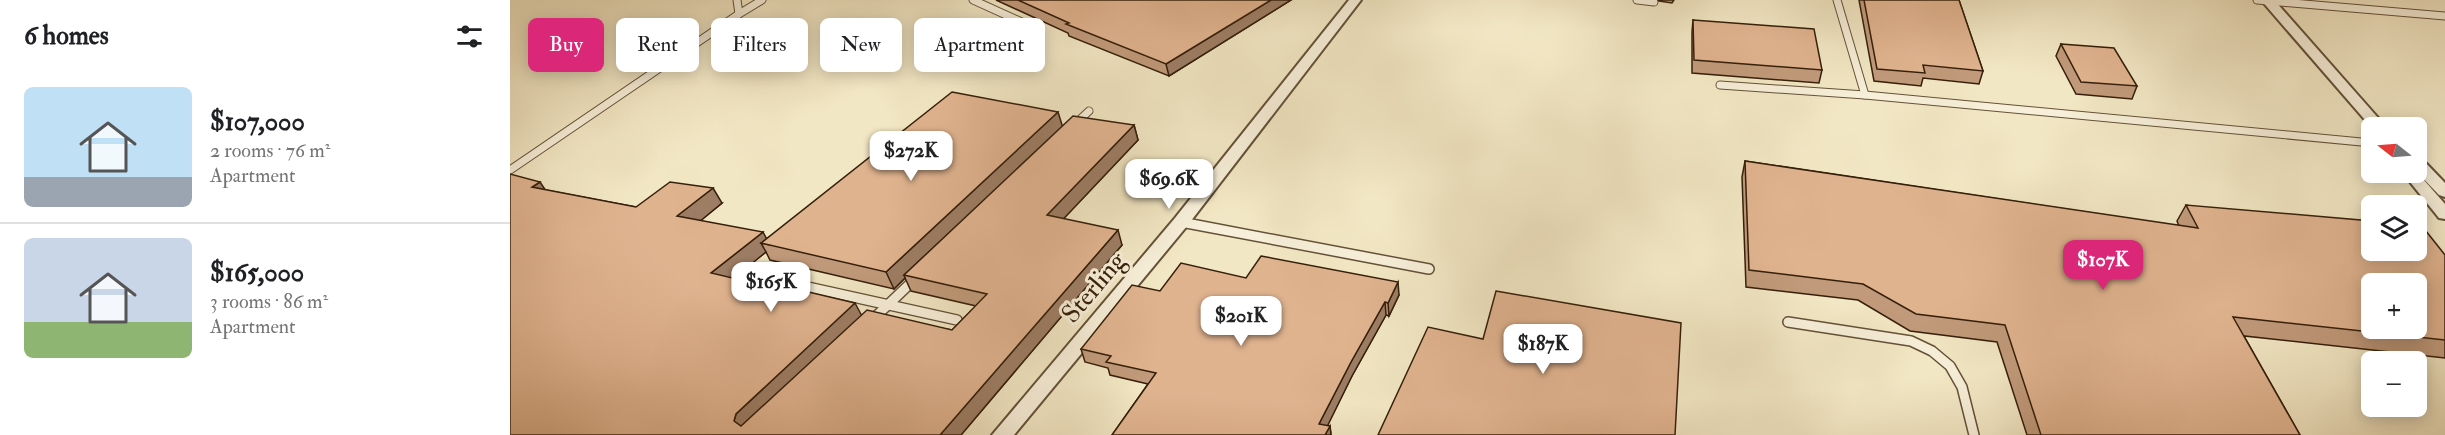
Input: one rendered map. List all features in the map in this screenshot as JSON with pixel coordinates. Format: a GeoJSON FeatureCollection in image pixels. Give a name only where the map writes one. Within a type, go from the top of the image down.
{"type":"FeatureCollection","features":[{"type":"Feature","properties":{"kind":"street","name":"Sterling"},"geometry":{"type":"LineString","coordinates":[[1002,435],[1181,222],[1355,0]]}},
{"type":"Feature","properties":{"kind":"street"},"geometry":{"type":"LineString","coordinates":[[2268,0],[2370,117]]}},
{"type":"Feature","properties":{"kind":"street"},"geometry":{"type":"LineString","coordinates":[[2427,173],[2445,192]]}},
{"type":"Feature","properties":{"kind":"street"},"geometry":{"type":"LineString","coordinates":[[2418,183],[2445,214]]}},
{"type":"Feature","properties":{"kind":"lane"},"geometry":{"type":"LineString","coordinates":[[737,0],[739,14]]}},
{"type":"Feature","properties":{"kind":"lane"},"geometry":{"type":"LineString","coordinates":[[510,170],[762,0]]}},
{"type":"Feature","properties":{"kind":"lane"},"geometry":{"type":"LineString","coordinates":[[973,0],[1013,18]]}},
{"type":"Feature","properties":{"kind":"lane"},"geometry":{"type":"LineString","coordinates":[[1637,0],[1654,2]]}},
{"type":"Feature","properties":{"kind":"lane"},"geometry":{"type":"LineString","coordinates":[[1837,0],[1865,95]]}},
{"type":"Feature","properties":{"kind":"lane"},"geometry":{"type":"LineString","coordinates":[[2257,0],[2445,16]]}},
{"type":"Feature","properties":{"kind":"lane"},"geometry":{"type":"LineString","coordinates":[[1720,85],[1865,95],[2361,142]]}},
{"type":"Feature","properties":{"kind":"lane"},"geometry":{"type":"LineString","coordinates":[[1064,135],[1089,111]]}},
{"type":"Feature","properties":{"kind":"lane"},"geometry":{"type":"LineString","coordinates":[[1181,222],[1429,269]]}},
{"type":"Feature","properties":{"kind":"lane"},"geometry":{"type":"LineString","coordinates":[[862,329],[921,273]]}},
{"type":"Feature","properties":{"kind":"lane"},"geometry":{"type":"LineString","coordinates":[[767,278],[957,321]]}},
{"type":"Feature","properties":{"kind":"lane"},"geometry":{"type":"LineString","coordinates":[[1788,322],[1911,341],[1932,351],[1950,366],[1962,387],[1974,435]]}},
{"type":"Feature","properties":{"kind":"building"},"geometry":{"type":"Polygon","coordinates":[[[1018,0],[1271,0],[1166,64],[1066,24],[1069,23],[1018,0]]]}},
{"type":"Feature","properties":{"kind":"building"},"geometry":{"type":"Polygon","coordinates":[[[1864,0],[1959,0],[1983,71],[1923,65],[1925,73],[1877,69],[1864,0]]]}},
{"type":"Feature","properties":{"kind":"building"},"geometry":{"type":"Polygon","coordinates":[[[1693,20],[1814,29],[1822,70],[1694,60],[1693,20]]]}},
{"type":"Feature","properties":{"kind":"building"},"geometry":{"type":"Polygon","coordinates":[[[2061,44],[2114,48],[2137,86],[2081,82],[2061,44]]]}},
{"type":"Feature","properties":{"kind":"building"},"geometry":{"type":"Polygon","coordinates":[[[952,92],[1058,112],[886,272],[761,243],[952,92]]]}},
{"type":"Feature","properties":{"kind":"building"},"geometry":{"type":"Polygon","coordinates":[[[1073,116],[1134,125],[1047,215],[1118,230],[940,435],[510,435],[510,174],[540,182],[532,187],[636,207],[670,182],[713,188],[677,216],[763,232],[711,273],[792,292],[796,289],[855,303],[736,414],[734,421],[741,426],[867,310],[952,330],[987,294],[904,275],[1073,116]]]}},
{"type":"Feature","properties":{"kind":"building"},"geometry":{"type":"Polygon","coordinates":[[[1745,161],[2198,228],[2186,205],[2361,220],[2361,261],[2427,261],[2427,232],[2445,255],[2445,340],[2427,338],[2427,273],[2361,273],[2361,331],[2233,317],[2300,435],[2041,435],[2005,325],[1916,314],[1863,284],[1749,270],[1745,161]]]}},
{"type":"Feature","properties":{"kind":"building"},"geometry":{"type":"Polygon","coordinates":[[[1261,256],[1398,282],[1388,303],[1385,302],[1351,362],[1319,424],[1330,426],[1325,435],[1112,435],[1156,373],[1106,362],[1111,356],[1081,349],[1132,285],[1160,291],[1181,263],[1246,278],[1261,256]]]}},
{"type":"Feature","properties":{"kind":"building"},"geometry":{"type":"Polygon","coordinates":[[[1496,291],[1681,323],[1675,435],[1378,435],[1428,327],[1483,339],[1496,291]]]}}]}
